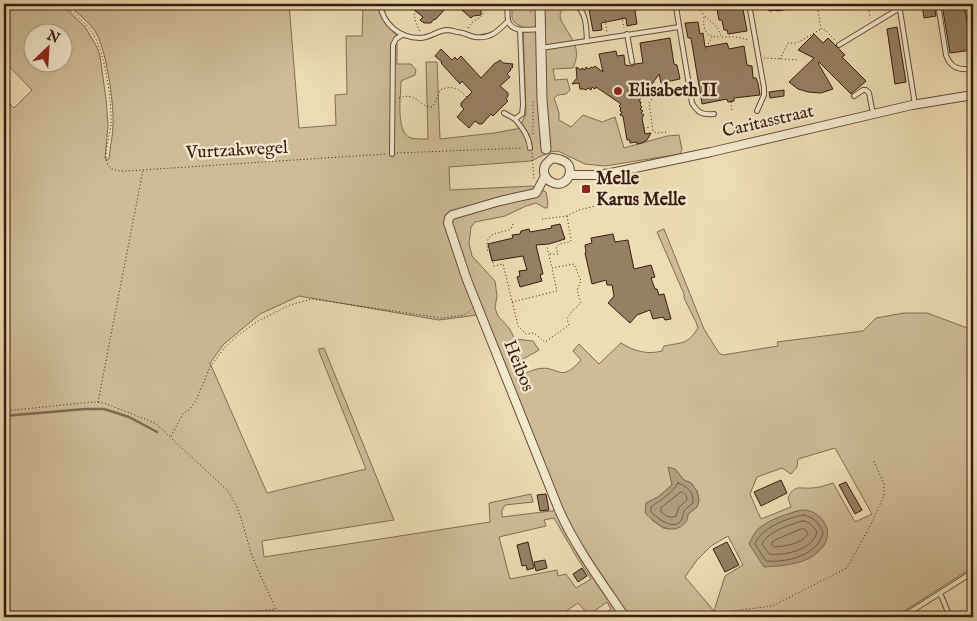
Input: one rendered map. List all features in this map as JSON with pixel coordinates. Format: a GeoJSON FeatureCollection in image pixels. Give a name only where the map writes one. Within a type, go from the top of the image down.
{"type":"FeatureCollection","features":[{"type":"Feature","properties":{"kind":"street"},"geometry":{"type":"LineString","coordinates":[[540,4],[542,100],[546,149],[552,158],[560,159],[568,164],[570,175],[561,184],[554,184],[545,176],[546,164],[552,158]]}},
{"type":"Feature","properties":{"kind":"street","name":"Caritasstraat"},"geometry":{"type":"LineString","coordinates":[[570,175],[611,173],[711,152],[915,104],[973,95]]}},
{"type":"Feature","properties":{"kind":"street","name":"Heibos"},"geometry":{"type":"LineString","coordinates":[[545,176],[536,193],[507,199],[452,215],[448,223],[467,280],[564,522],[625,617]]}},
{"type":"Feature","properties":{"kind":"lane"},"geometry":{"type":"LineString","coordinates":[[380,4],[383,15],[392,28],[402,35],[420,38],[446,30],[465,33],[474,37],[484,37],[496,33],[508,21]]}},
{"type":"Feature","properties":{"kind":"lane"},"geometry":{"type":"LineString","coordinates":[[507,4],[508,21],[513,28],[520,30],[541,29]]}},
{"type":"Feature","properties":{"kind":"lane"},"geometry":{"type":"LineString","coordinates":[[575,4],[579,6],[586,22],[587,41]]}},
{"type":"Feature","properties":{"kind":"lane"},"geometry":{"type":"LineString","coordinates":[[677,4],[692,103],[696,110],[706,115],[714,114]]}},
{"type":"Feature","properties":{"kind":"lane"},"geometry":{"type":"LineString","coordinates":[[749,4],[764,88],[764,96],[757,111]]}},
{"type":"Feature","properties":{"kind":"lane"},"geometry":{"type":"LineString","coordinates":[[938,4],[948,60],[956,68],[970,69]]}},
{"type":"Feature","properties":{"kind":"lane"},"geometry":{"type":"LineString","coordinates":[[839,45],[899,6],[915,104]]}},
{"type":"Feature","properties":{"kind":"lane"},"geometry":{"type":"LineString","coordinates":[[541,48],[679,26]]}},
{"type":"Feature","properties":{"kind":"lane"},"geometry":{"type":"LineString","coordinates":[[515,120],[522,114],[523,105],[520,30]]}},
{"type":"Feature","properties":{"kind":"lane"},"geometry":{"type":"LineString","coordinates":[[392,154],[393,45],[396,39],[402,35]]}},
{"type":"Feature","properties":{"kind":"lane"},"geometry":{"type":"LineString","coordinates":[[626,35],[632,62]]}},
{"type":"Feature","properties":{"kind":"lane"},"geometry":{"type":"LineString","coordinates":[[854,96],[866,90],[869,94],[873,114]]}},
{"type":"Feature","properties":{"kind":"lane"},"geometry":{"type":"LineString","coordinates":[[504,113],[515,120],[524,131],[530,142],[530,148]]}},
{"type":"Feature","properties":{"kind":"lane"},"geometry":{"type":"LineString","coordinates":[[902,617],[973,572]]}},
{"type":"Feature","properties":{"kind":"lane"},"geometry":{"type":"LineString","coordinates":[[940,593],[950,617]]}},
{"type":"Feature","properties":{"kind":"path","name":"Vurtzakwegel"},"geometry":{"type":"LineString","coordinates":[[63,4],[86,25],[98,44],[110,104],[111,123],[106,158],[108,165],[118,171],[392,154],[530,148]]}},
{"type":"Feature","properties":{"kind":"path"},"geometry":{"type":"LineString","coordinates":[[419,4],[414,16],[422,38]]}},
{"type":"Feature","properties":{"kind":"path"},"geometry":{"type":"LineString","coordinates":[[465,33],[472,22],[482,16],[485,4]]}},
{"type":"Feature","properties":{"kind":"path"},"geometry":{"type":"LineString","coordinates":[[636,10],[671,4]]}},
{"type":"Feature","properties":{"kind":"path"},"geometry":{"type":"LineString","coordinates":[[698,4],[704,16],[721,32],[721,37]]}},
{"type":"Feature","properties":{"kind":"path"},"geometry":{"type":"LineString","coordinates":[[817,4],[821,28],[839,45]]}},
{"type":"Feature","properties":{"kind":"path"},"geometry":{"type":"LineString","coordinates":[[868,4],[872,24]]}},
{"type":"Feature","properties":{"kind":"path"},"geometry":{"type":"LineString","coordinates":[[704,16],[704,29],[712,36],[738,37],[755,42]]}},
{"type":"Feature","properties":{"kind":"path"},"geometry":{"type":"LineString","coordinates":[[622,17],[626,35]]}},
{"type":"Feature","properties":{"kind":"path"},"geometry":{"type":"LineString","coordinates":[[604,20],[608,38]]}},
{"type":"Feature","properties":{"kind":"path"},"geometry":{"type":"LineString","coordinates":[[780,59],[788,43],[797,43],[821,28]]}},
{"type":"Feature","properties":{"kind":"path"},"geometry":{"type":"LineString","coordinates":[[700,31],[704,29]]}},
{"type":"Feature","properties":{"kind":"path"},"geometry":{"type":"LineString","coordinates":[[705,50],[712,36]]}},
{"type":"Feature","properties":{"kind":"path"},"geometry":{"type":"LineString","coordinates":[[758,58],[799,60]]}},
{"type":"Feature","properties":{"kind":"path"},"geometry":{"type":"LineString","coordinates":[[393,103],[398,99],[408,96],[418,100],[427,107],[432,107],[440,90],[449,87],[455,87],[469,98]]}},
{"type":"Feature","properties":{"kind":"path"},"geometry":{"type":"LineString","coordinates":[[648,87],[655,94]]}},
{"type":"Feature","properties":{"kind":"path"},"geometry":{"type":"LineString","coordinates":[[666,132],[657,133],[653,130],[648,104],[655,94],[689,88]]}},
{"type":"Feature","properties":{"kind":"path"},"geometry":{"type":"LineString","coordinates":[[731,102],[732,111]]}},
{"type":"Feature","properties":{"kind":"path"},"geometry":{"type":"LineString","coordinates":[[644,128],[652,127]]}},
{"type":"Feature","properties":{"kind":"path"},"geometry":{"type":"LineString","coordinates":[[98,402],[143,169]]}},
{"type":"Feature","properties":{"kind":"path"},"geometry":{"type":"LineString","coordinates":[[542,219],[567,215],[604,204]]}},
{"type":"Feature","properties":{"kind":"path"},"geometry":{"type":"LineString","coordinates":[[549,255],[558,254],[556,248],[559,244],[570,242],[571,240],[567,215]]}},
{"type":"Feature","properties":{"kind":"path"},"geometry":{"type":"LineString","coordinates":[[513,224],[509,230],[491,235],[486,244],[488,252],[494,266],[503,264],[518,326],[526,334],[534,333],[545,342],[569,324],[567,319],[581,302],[577,290],[580,281],[574,264],[552,268]]}},
{"type":"Feature","properties":{"kind":"path"},"geometry":{"type":"LineString","coordinates":[[512,302],[557,291],[546,247]]}},
{"type":"Feature","properties":{"kind":"path"},"geometry":{"type":"LineString","coordinates":[[171,437],[183,414],[197,398],[210,367],[225,347],[258,321],[290,304],[312,299],[442,318],[464,315],[477,305]]}},
{"type":"Feature","properties":{"kind":"path"},"geometry":{"type":"LineString","coordinates":[[4,411],[104,403],[155,423],[227,490],[234,499],[242,518],[253,556],[276,609],[209,617]]}},
{"type":"Feature","properties":{"kind":"path"},"geometry":{"type":"LineString","coordinates":[[725,612],[772,606],[847,568],[884,496],[884,484],[873,459]]}},
{"type":"Feature","properties":{"kind":"path"},"geometry":{"type":"LineString","coordinates":[[4,615],[21,617]]}},
{"type":"Feature","properties":{"kind":"shaded area"},"geometry":{"type":"Polygon","coordinates":[[[4,4],[61,4],[85,27],[100,56],[108,125],[105,159],[109,159],[113,133],[113,115],[111,90],[103,49],[92,27],[67,4],[289,4],[299,128],[336,125],[335,95],[347,94],[346,36],[362,36],[363,4],[379,4],[385,21],[397,36],[397,64],[411,64],[416,70],[415,75],[401,81],[400,113],[406,135],[411,138],[428,139],[426,62],[437,62],[440,139],[494,133],[520,127],[526,114],[523,27],[513,21],[512,4],[563,5],[560,19],[574,42],[576,56],[573,68],[553,69],[555,80],[567,79],[570,90],[566,94],[558,95],[554,98],[559,113],[559,120],[571,127],[583,115],[602,122],[615,117],[624,148],[667,136],[679,135],[682,149],[680,154],[605,166],[585,164],[558,151],[550,152],[531,161],[449,167],[450,190],[532,186],[546,192],[547,208],[536,203],[505,216],[475,222],[471,227],[469,243],[472,256],[495,281],[497,296],[495,308],[498,316],[509,328],[515,339],[533,341],[539,350],[518,362],[517,370],[521,374],[544,368],[563,373],[568,371],[581,360],[573,351],[579,344],[599,364],[621,343],[641,352],[651,353],[662,351],[664,346],[684,342],[691,337],[698,328],[657,232],[664,229],[704,329],[719,353],[723,355],[778,346],[777,342],[863,331],[876,318],[904,313],[927,313],[973,330],[973,567],[895,617],[599,617],[611,609],[607,602],[589,615],[578,603],[558,617],[4,617],[4,106],[9,103],[14,108],[32,90],[4,61],[4,4]],[[299,296],[260,314],[224,344],[210,363],[267,493],[366,469],[318,349],[324,348],[394,520],[262,541],[264,557],[490,522],[489,503],[531,494],[533,502],[505,505],[502,510],[502,517],[559,510],[551,491],[547,491],[477,315],[439,320],[299,296]],[[835,448],[798,459],[797,467],[791,474],[782,468],[757,477],[750,494],[761,519],[791,507],[788,498],[795,489],[817,488],[833,483],[855,522],[872,514],[835,448]],[[669,468],[672,485],[658,497],[646,503],[652,520],[663,528],[670,529],[697,507],[699,500],[697,491],[691,483],[684,480],[675,469],[669,468]],[[802,510],[765,524],[818,552],[825,544],[802,510]],[[554,518],[544,520],[546,526],[499,537],[510,579],[557,570],[558,576],[566,574],[576,588],[591,579],[554,518]],[[728,536],[711,546],[697,560],[685,577],[714,611],[725,576],[743,565],[728,536]]]}},
{"type":"Feature","properties":{"kind":"water"},"geometry":{"type":"Polygon","coordinates":[[[668,467],[675,469],[684,480],[691,483],[697,491],[699,500],[697,507],[688,514],[688,519],[685,523],[679,528],[674,529],[663,527],[645,513],[646,503],[658,497],[672,485],[668,467]]]}},
{"type":"Feature","properties":{"kind":"water"},"geometry":{"type":"Polygon","coordinates":[[[802,510],[814,513],[825,523],[828,534],[824,545],[816,554],[805,560],[787,565],[764,567],[749,544],[757,530],[772,520],[802,510]]]}},
{"type":"Feature","properties":{"kind":"building"},"geometry":{"type":"Polygon","coordinates":[[[423,4],[450,4],[431,23],[424,23],[420,20],[423,17],[413,9],[420,8],[423,4]]]}},
{"type":"Feature","properties":{"kind":"building"},"geometry":{"type":"Polygon","coordinates":[[[455,4],[481,4],[478,7],[481,10],[481,15],[471,18],[455,4]]]}},
{"type":"Feature","properties":{"kind":"building"},"geometry":{"type":"Polygon","coordinates":[[[588,4],[634,4],[637,24],[627,26],[626,18],[601,23],[602,30],[593,31],[588,4]]]}},
{"type":"Feature","properties":{"kind":"building"},"geometry":{"type":"Polygon","coordinates":[[[716,4],[742,4],[747,31],[728,34],[727,30],[724,30],[722,20],[719,20],[716,4]]]}},
{"type":"Feature","properties":{"kind":"building"},"geometry":{"type":"Polygon","coordinates":[[[768,4],[801,4],[802,7],[769,11],[768,4]]]}},
{"type":"Feature","properties":{"kind":"building"},"geometry":{"type":"Polygon","coordinates":[[[922,4],[934,4],[936,16],[924,18],[922,4]]]}},
{"type":"Feature","properties":{"kind":"building"},"geometry":{"type":"Polygon","coordinates":[[[942,4],[964,4],[972,50],[950,53],[942,4]]]}},
{"type":"Feature","properties":{"kind":"building"},"geometry":{"type":"Polygon","coordinates":[[[698,22],[700,34],[703,33],[705,47],[727,43],[729,49],[744,46],[747,65],[752,66],[753,78],[756,78],[760,95],[734,98],[734,101],[728,102],[727,99],[702,104],[691,38],[688,38],[685,23],[698,22]]]}},
{"type":"Feature","properties":{"kind":"building"},"geometry":{"type":"Polygon","coordinates":[[[897,27],[906,82],[895,84],[887,29],[897,27]]]}},
{"type":"Feature","properties":{"kind":"building"},"geometry":{"type":"Polygon","coordinates":[[[814,34],[823,43],[828,38],[845,55],[842,57],[866,81],[851,94],[819,62],[833,89],[821,93],[808,92],[798,89],[789,82],[814,58],[798,50],[814,34]]]}},
{"type":"Feature","properties":{"kind":"building","name":"Elisabeth II"},"geometry":{"type":"Polygon","coordinates":[[[670,38],[674,64],[677,65],[680,79],[661,83],[659,74],[647,89],[627,90],[641,98],[639,101],[642,107],[640,109],[643,111],[641,113],[644,115],[642,118],[645,134],[651,133],[647,140],[642,143],[630,143],[630,140],[627,140],[623,116],[620,115],[622,112],[619,106],[621,104],[596,87],[595,89],[592,87],[591,90],[588,88],[586,90],[580,89],[579,83],[572,84],[577,78],[576,67],[585,70],[586,67],[589,69],[595,66],[603,72],[599,54],[616,51],[617,56],[624,55],[625,65],[632,66],[643,63],[640,43],[670,38]]]}},
{"type":"Feature","properties":{"kind":"building"},"geometry":{"type":"Polygon","coordinates":[[[441,49],[452,60],[455,57],[457,60],[461,56],[481,78],[500,60],[503,63],[513,64],[513,67],[507,74],[510,77],[500,86],[508,93],[506,99],[508,101],[493,116],[491,114],[482,124],[475,121],[469,128],[457,117],[464,109],[461,103],[472,92],[462,81],[460,84],[435,56],[441,49]]]}},
{"type":"Feature","properties":{"kind":"building"},"geometry":{"type":"Polygon","coordinates":[[[784,90],[784,96],[770,98],[769,92],[784,90]]]}},
{"type":"Feature","properties":{"kind":"building"},"geometry":{"type":"Polygon","coordinates":[[[560,224],[565,239],[549,244],[536,245],[543,274],[540,275],[542,281],[520,287],[517,277],[520,276],[519,271],[527,270],[523,256],[492,261],[488,244],[513,238],[512,235],[520,234],[521,231],[529,229],[530,232],[552,228],[551,226],[560,224]]]}},
{"type":"Feature","properties":{"kind":"building"},"geometry":{"type":"Polygon","coordinates":[[[613,234],[615,242],[628,240],[634,269],[651,265],[655,277],[651,278],[655,289],[657,289],[659,295],[664,294],[671,319],[665,320],[663,317],[653,319],[650,310],[637,315],[630,323],[608,303],[614,296],[612,285],[607,285],[606,280],[592,284],[585,245],[592,243],[591,238],[613,234]]]}},
{"type":"Feature","properties":{"kind":"building"},"geometry":{"type":"Polygon","coordinates":[[[781,480],[787,493],[761,506],[754,492],[781,480]]]}},
{"type":"Feature","properties":{"kind":"building"},"geometry":{"type":"Polygon","coordinates":[[[846,482],[862,510],[855,514],[839,485],[846,482]]]}},
{"type":"Feature","properties":{"kind":"building"},"geometry":{"type":"Polygon","coordinates":[[[546,494],[549,510],[540,511],[537,495],[546,494]]]}},
{"type":"Feature","properties":{"kind":"building"},"geometry":{"type":"Polygon","coordinates":[[[528,542],[534,568],[527,570],[526,565],[522,566],[517,545],[528,542]]]}},
{"type":"Feature","properties":{"kind":"building"},"geometry":{"type":"Polygon","coordinates":[[[727,542],[739,565],[725,572],[713,549],[727,542]]]}},
{"type":"Feature","properties":{"kind":"building"},"geometry":{"type":"Polygon","coordinates":[[[545,560],[547,568],[536,571],[534,562],[545,560]]]}},
{"type":"Feature","properties":{"kind":"building"},"geometry":{"type":"Polygon","coordinates":[[[582,568],[587,576],[578,582],[573,574],[582,568]]]}},
{"type":"Feature","properties":{"kind":"waterway"},"geometry":{"type":"LineString","coordinates":[[4,416],[104,409],[129,417],[157,432]]}},
{"type":"Feature","properties":{"kind":"place","name":"Elisabeth II"},"geometry":{"type":"Point","coordinates":[618,91]}},
{"type":"Feature","properties":{"kind":"place","name":"Melle Karus Melle"},"geometry":{"type":"Point","coordinates":[586,189]}}]}
